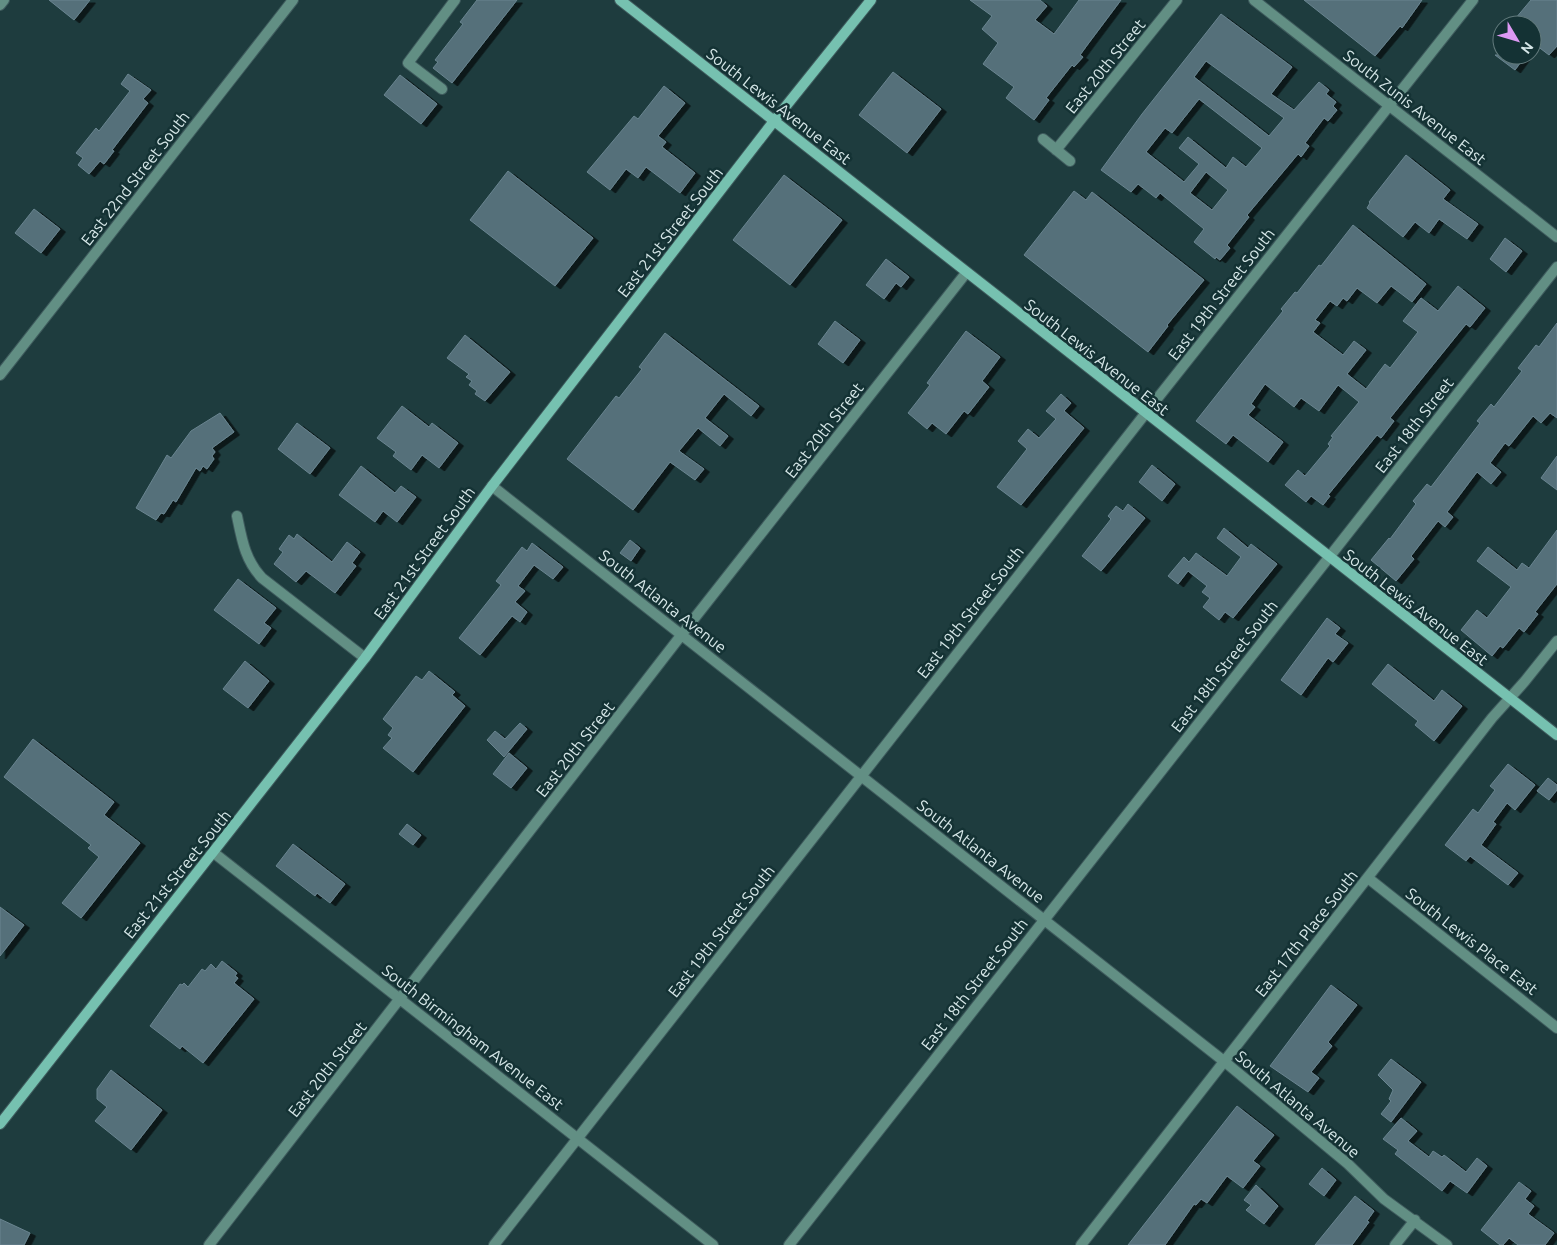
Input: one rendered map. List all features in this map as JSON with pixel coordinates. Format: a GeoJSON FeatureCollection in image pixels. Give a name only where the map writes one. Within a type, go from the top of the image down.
{"type":"FeatureCollection","features":[{"type":"Feature","properties":{"kind":"main road","name":"South Lewis Avenue East"},"geometry":{"type":"LineString","coordinates":[[620,0],[1328,558],[1557,735]]}},
{"type":"Feature","properties":{"kind":"main road","name":"East 21st Street South"},"geometry":{"type":"LineString","coordinates":[[0,1124],[151,929],[214,853],[365,658],[492,486],[774,121],[871,0]]}},
{"type":"Feature","properties":{"kind":"street"},"geometry":{"type":"LineString","coordinates":[[0,5],[4,0]]}},
{"type":"Feature","properties":{"kind":"street","name":"East 22nd Street South"},"geometry":{"type":"LineString","coordinates":[[0,375],[293,0]]}},
{"type":"Feature","properties":{"kind":"street"},"geometry":{"type":"LineString","coordinates":[[442,89],[408,63],[455,0]]}},
{"type":"Feature","properties":{"kind":"street","name":"East 20th Street"},"geometry":{"type":"LineString","coordinates":[[1056,150],[1177,0]]}},
{"type":"Feature","properties":{"kind":"street","name":"South Zunis Avenue East"},"geometry":{"type":"LineString","coordinates":[[1254,0],[1557,237]]}},
{"type":"Feature","properties":{"kind":"street","name":"East 19th Street South"},"geometry":{"type":"LineString","coordinates":[[494,1245],[1145,414],[1473,0]]}},
{"type":"Feature","properties":{"kind":"street"},"geometry":{"type":"LineString","coordinates":[[1043,139],[1070,161]]}},
{"type":"Feature","properties":{"kind":"street","name":"East 18th Street"},"geometry":{"type":"LineString","coordinates":[[1294,601],[1557,267]]}},
{"type":"Feature","properties":{"kind":"street","name":"East 20th Street"},"geometry":{"type":"LineString","coordinates":[[209,1245],[682,635],[966,273]]}},
{"type":"Feature","properties":{"kind":"street","name":"South Atlanta Avenue"},"geometry":{"type":"LineString","coordinates":[[492,486],[1225,1062],[1348,1164],[1384,1199],[1447,1245]]}},
{"type":"Feature","properties":{"kind":"street"},"geometry":{"type":"LineString","coordinates":[[237,516],[245,551],[256,573],[365,658]]}},
{"type":"Feature","properties":{"kind":"street","name":"East 18th Street South"},"geometry":{"type":"LineString","coordinates":[[789,1245],[1294,601]]}},
{"type":"Feature","properties":{"kind":"street","name":"East 17th Place South"},"geometry":{"type":"LineString","coordinates":[[1083,1244],[1492,718],[1557,642]]}},
{"type":"Feature","properties":{"kind":"street","name":"South Birmingham Avenue East"},"geometry":{"type":"LineString","coordinates":[[214,853],[713,1245]]}},
{"type":"Feature","properties":{"kind":"street","name":"South Lewis Place East"},"geometry":{"type":"LineString","coordinates":[[1368,878],[1557,1028]]}},
{"type":"Feature","properties":{"kind":"street"},"geometry":{"type":"LineString","coordinates":[[1395,1245],[1415,1220]]}},
{"type":"Feature","properties":{"kind":"building"},"geometry":{"type":"Polygon","coordinates":[[[49,0],[90,0],[74,20],[49,0]]]}},
{"type":"Feature","properties":{"kind":"building"},"geometry":{"type":"Polygon","coordinates":[[[477,0],[517,0],[452,83],[433,68],[438,62],[435,60],[463,24],[460,22],[477,0]]]}},
{"type":"Feature","properties":{"kind":"building"},"geometry":{"type":"Polygon","coordinates":[[[970,0],[1040,0],[1047,6],[1035,20],[1054,34],[1079,0],[1121,0],[1080,55],[1083,57],[1074,67],[1072,65],[1046,98],[1049,100],[1034,120],[1006,98],[1014,87],[983,64],[998,43],[982,29],[992,16],[970,0]]]}},
{"type":"Feature","properties":{"kind":"building"},"geometry":{"type":"Polygon","coordinates":[[[1304,0],[1422,0],[1402,28],[1400,26],[1375,56],[1304,0]]]}},
{"type":"Feature","properties":{"kind":"building"},"geometry":{"type":"Polygon","coordinates":[[[1531,0],[1557,0],[1557,46],[1549,55],[1542,50],[1542,15],[1518,15],[1531,0]]]}},
{"type":"Feature","properties":{"kind":"building"},"geometry":{"type":"Polygon","coordinates":[[[1221,14],[1292,67],[1271,94],[1294,110],[1319,82],[1329,90],[1326,94],[1336,102],[1333,106],[1337,110],[1328,121],[1324,118],[1305,143],[1309,146],[1301,157],[1298,154],[1247,215],[1249,217],[1227,245],[1230,248],[1220,260],[1216,257],[1215,259],[1194,242],[1204,229],[1160,193],[1156,198],[1138,184],[1131,192],[1101,170],[1142,114],[1221,14]],[[1206,61],[1194,77],[1269,136],[1284,118],[1206,61]],[[1199,99],[1172,133],[1165,128],[1146,152],[1184,182],[1199,164],[1179,148],[1188,137],[1226,168],[1233,157],[1246,167],[1262,148],[1199,99]],[[1206,172],[1190,193],[1212,210],[1228,190],[1206,172]]]}},
{"type":"Feature","properties":{"kind":"building"},"geometry":{"type":"Polygon","coordinates":[[[1508,65],[1519,65],[1515,70],[1508,65]]]}},
{"type":"Feature","properties":{"kind":"building"},"geometry":{"type":"Polygon","coordinates":[[[893,72],[941,109],[907,153],[859,115],[893,72]]]}},
{"type":"Feature","properties":{"kind":"building"},"geometry":{"type":"Polygon","coordinates":[[[128,74],[151,90],[143,99],[148,103],[112,150],[114,151],[104,164],[100,161],[89,174],[78,165],[83,158],[76,153],[96,128],[99,131],[130,91],[121,84],[128,74]]]}},
{"type":"Feature","properties":{"kind":"building"},"geometry":{"type":"Polygon","coordinates":[[[400,75],[437,104],[421,124],[384,95],[400,75]]]}},
{"type":"Feature","properties":{"kind":"building"},"geometry":{"type":"Polygon","coordinates":[[[664,86],[685,103],[658,136],[666,142],[662,147],[695,173],[680,193],[646,167],[638,178],[626,169],[610,190],[587,172],[634,116],[638,119],[664,86]]]}},
{"type":"Feature","properties":{"kind":"building"},"geometry":{"type":"Polygon","coordinates":[[[1406,155],[1450,190],[1443,199],[1478,224],[1467,239],[1439,219],[1429,233],[1415,222],[1403,237],[1367,208],[1369,202],[1406,155]]]}},
{"type":"Feature","properties":{"kind":"building"},"geometry":{"type":"Polygon","coordinates":[[[508,171],[593,238],[555,286],[470,220],[508,171]]]}},
{"type":"Feature","properties":{"kind":"building"},"geometry":{"type":"Polygon","coordinates":[[[784,175],[842,220],[790,285],[733,240],[784,175]]]}},
{"type":"Feature","properties":{"kind":"building"},"geometry":{"type":"Polygon","coordinates":[[[1074,191],[1086,200],[1092,192],[1204,280],[1167,325],[1148,352],[1024,255],[1074,191]]]}},
{"type":"Feature","properties":{"kind":"building"},"geometry":{"type":"Polygon","coordinates":[[[34,209],[60,229],[41,253],[15,233],[34,209]]]}},
{"type":"Feature","properties":{"kind":"building"},"geometry":{"type":"Polygon","coordinates":[[[1353,225],[1426,284],[1412,302],[1391,286],[1377,303],[1357,288],[1347,301],[1343,298],[1337,306],[1330,301],[1315,320],[1320,323],[1313,332],[1343,355],[1354,341],[1366,350],[1347,374],[1366,389],[1385,364],[1390,368],[1418,332],[1403,321],[1421,298],[1438,311],[1458,286],[1485,308],[1470,327],[1466,324],[1390,418],[1394,421],[1381,438],[1377,435],[1328,495],[1330,496],[1323,505],[1311,496],[1306,502],[1285,485],[1298,470],[1305,476],[1330,446],[1328,444],[1333,437],[1331,436],[1359,402],[1338,385],[1319,411],[1301,398],[1294,407],[1265,384],[1251,404],[1255,407],[1248,415],[1283,442],[1268,462],[1233,435],[1226,444],[1196,421],[1283,311],[1281,309],[1295,292],[1297,293],[1319,265],[1321,266],[1353,225]]]}},
{"type":"Feature","properties":{"kind":"building"},"geometry":{"type":"Polygon","coordinates":[[[1505,238],[1522,251],[1506,272],[1490,259],[1505,238]]]}},
{"type":"Feature","properties":{"kind":"building"},"geometry":{"type":"Polygon","coordinates":[[[886,259],[909,277],[901,287],[896,283],[884,299],[866,285],[886,259]]]}},
{"type":"Feature","properties":{"kind":"building"},"geometry":{"type":"Polygon","coordinates":[[[835,321],[860,340],[843,363],[818,344],[835,321]]]}},
{"type":"Feature","properties":{"kind":"building"},"geometry":{"type":"Polygon","coordinates":[[[1557,323],[1557,418],[1550,413],[1541,423],[1533,416],[1509,446],[1505,443],[1490,463],[1501,472],[1491,484],[1477,472],[1447,512],[1453,517],[1445,527],[1438,521],[1411,556],[1414,559],[1396,581],[1371,560],[1390,539],[1416,504],[1413,501],[1427,484],[1431,487],[1480,423],[1477,421],[1491,404],[1494,407],[1522,371],[1518,368],[1536,345],[1539,347],[1557,323]]]}},
{"type":"Feature","properties":{"kind":"building"},"geometry":{"type":"Polygon","coordinates":[[[966,331],[1000,357],[982,381],[989,387],[968,414],[964,411],[946,434],[932,423],[927,429],[908,413],[930,385],[927,383],[966,331]]]}},
{"type":"Feature","properties":{"kind":"building"},"geometry":{"type":"Polygon","coordinates":[[[665,333],[759,406],[751,416],[724,394],[705,418],[728,436],[720,446],[698,428],[679,451],[704,469],[695,480],[670,462],[633,510],[567,459],[616,396],[619,398],[642,369],[639,367],[665,333]]]}},
{"type":"Feature","properties":{"kind":"building"},"geometry":{"type":"Polygon","coordinates":[[[465,335],[510,372],[485,401],[475,394],[477,391],[469,385],[472,381],[466,377],[469,374],[447,358],[465,335]]]}},
{"type":"Feature","properties":{"kind":"building"},"geometry":{"type":"Polygon","coordinates":[[[1061,394],[1071,403],[1064,411],[1084,428],[1021,505],[997,487],[1027,449],[1018,441],[1028,429],[1039,438],[1056,419],[1046,411],[1061,394]]]}},
{"type":"Feature","properties":{"kind":"building"},"geometry":{"type":"Polygon","coordinates":[[[402,406],[429,427],[432,423],[458,443],[439,468],[422,455],[411,470],[393,456],[396,452],[377,438],[402,406]]]}},
{"type":"Feature","properties":{"kind":"building"},"geometry":{"type":"Polygon","coordinates":[[[220,413],[234,432],[212,448],[215,452],[212,456],[214,459],[207,469],[203,466],[200,471],[196,468],[176,502],[173,500],[164,514],[161,513],[156,520],[136,508],[167,455],[171,458],[191,431],[220,413]]]}},
{"type":"Feature","properties":{"kind":"building"},"geometry":{"type":"Polygon","coordinates":[[[297,423],[330,448],[310,474],[278,449],[297,423]]]}},
{"type":"Feature","properties":{"kind":"building"},"geometry":{"type":"Polygon","coordinates":[[[1557,456],[1557,490],[1541,478],[1557,456]]]}},
{"type":"Feature","properties":{"kind":"building"},"geometry":{"type":"Polygon","coordinates":[[[1152,465],[1175,484],[1162,501],[1139,482],[1152,465]]]}},
{"type":"Feature","properties":{"kind":"building"},"geometry":{"type":"Polygon","coordinates":[[[361,466],[395,493],[401,486],[416,497],[397,522],[383,511],[375,522],[339,495],[361,466]]]}},
{"type":"Feature","properties":{"kind":"building"},"geometry":{"type":"Polygon","coordinates":[[[1128,504],[1145,518],[1101,571],[1082,556],[1111,519],[1108,516],[1116,506],[1123,511],[1128,504]]]}},
{"type":"Feature","properties":{"kind":"building"},"geometry":{"type":"Polygon","coordinates":[[[1224,528],[1248,548],[1251,544],[1277,564],[1233,618],[1225,612],[1219,620],[1203,607],[1210,598],[1202,592],[1207,586],[1188,571],[1178,584],[1168,576],[1184,557],[1189,562],[1196,553],[1227,576],[1241,557],[1217,538],[1224,528]]]}},
{"type":"Feature","properties":{"kind":"building"},"geometry":{"type":"Polygon","coordinates":[[[1557,530],[1557,584],[1535,612],[1538,614],[1524,632],[1519,628],[1503,648],[1500,646],[1492,656],[1461,630],[1477,610],[1487,618],[1511,587],[1477,561],[1488,547],[1517,570],[1522,563],[1529,568],[1557,530]]]}},
{"type":"Feature","properties":{"kind":"building"},"geometry":{"type":"Polygon","coordinates":[[[297,534],[332,562],[347,542],[360,552],[352,563],[356,566],[335,593],[306,571],[296,582],[274,564],[283,552],[279,549],[289,535],[294,539],[297,534]]]}},
{"type":"Feature","properties":{"kind":"building"},"geometry":{"type":"Polygon","coordinates":[[[630,540],[640,548],[631,561],[620,553],[630,540]]]}},
{"type":"Feature","properties":{"kind":"building"},"geometry":{"type":"Polygon","coordinates":[[[532,543],[563,567],[553,579],[534,565],[518,586],[525,591],[515,602],[527,612],[520,622],[512,616],[480,655],[459,638],[501,585],[496,581],[522,547],[527,551],[532,543]]]}},
{"type":"Feature","properties":{"kind":"building"},"geometry":{"type":"Polygon","coordinates":[[[238,579],[276,608],[264,623],[271,628],[259,644],[214,610],[238,579]]]}},
{"type":"Feature","properties":{"kind":"building"},"geometry":{"type":"Polygon","coordinates":[[[1327,618],[1340,628],[1335,634],[1348,643],[1333,662],[1328,658],[1301,695],[1281,680],[1327,618]]]}},
{"type":"Feature","properties":{"kind":"building"},"geometry":{"type":"Polygon","coordinates":[[[245,661],[269,681],[248,708],[223,689],[245,661]]]}},
{"type":"Feature","properties":{"kind":"building"},"geometry":{"type":"Polygon","coordinates":[[[1388,664],[1434,701],[1442,690],[1462,706],[1434,741],[1415,725],[1418,721],[1372,684],[1388,664]]]}},
{"type":"Feature","properties":{"kind":"building"},"geometry":{"type":"Polygon","coordinates":[[[429,671],[455,692],[452,695],[465,706],[413,772],[383,748],[392,738],[388,735],[393,728],[383,719],[416,676],[422,680],[429,671]]]}},
{"type":"Feature","properties":{"kind":"building"},"geometry":{"type":"Polygon","coordinates":[[[520,723],[527,729],[504,757],[487,740],[495,731],[505,739],[520,723]]]}},
{"type":"Feature","properties":{"kind":"building"},"geometry":{"type":"Polygon","coordinates":[[[33,739],[114,802],[104,815],[140,843],[81,918],[62,903],[99,857],[88,848],[91,845],[4,777],[33,739]]]}},
{"type":"Feature","properties":{"kind":"building"},"geometry":{"type":"Polygon","coordinates":[[[509,753],[527,768],[511,788],[493,774],[509,753]]]}},
{"type":"Feature","properties":{"kind":"building"},"geometry":{"type":"Polygon","coordinates":[[[1508,764],[1535,785],[1515,810],[1507,803],[1493,822],[1496,824],[1481,845],[1518,873],[1508,885],[1470,856],[1466,861],[1445,845],[1473,809],[1478,813],[1495,790],[1490,786],[1508,764]]]}},
{"type":"Feature","properties":{"kind":"building"},"geometry":{"type":"Polygon","coordinates":[[[1548,778],[1557,785],[1557,790],[1549,800],[1537,791],[1548,778]]]}},
{"type":"Feature","properties":{"kind":"building"},"geometry":{"type":"Polygon","coordinates":[[[407,824],[421,835],[413,845],[399,834],[407,824]]]}},
{"type":"Feature","properties":{"kind":"building"},"geometry":{"type":"Polygon","coordinates":[[[293,844],[345,884],[330,903],[317,893],[315,896],[276,866],[293,844]]]}},
{"type":"Feature","properties":{"kind":"building"},"geometry":{"type":"Polygon","coordinates":[[[0,907],[24,925],[0,956],[0,907]]]}},
{"type":"Feature","properties":{"kind":"building"},"geometry":{"type":"Polygon","coordinates":[[[222,961],[237,973],[235,976],[238,978],[234,983],[254,999],[203,1063],[182,1046],[180,1049],[150,1026],[180,984],[184,983],[188,987],[202,969],[205,971],[211,964],[216,969],[222,961]]]}},
{"type":"Feature","properties":{"kind":"building"},"geometry":{"type":"Polygon","coordinates":[[[1331,985],[1357,1005],[1328,1042],[1332,1046],[1311,1072],[1319,1078],[1308,1092],[1270,1066],[1331,985]]]}},
{"type":"Feature","properties":{"kind":"building"},"geometry":{"type":"Polygon","coordinates":[[[1391,1059],[1421,1082],[1391,1122],[1381,1114],[1391,1101],[1389,1099],[1393,1090],[1378,1075],[1391,1059]]]}},
{"type":"Feature","properties":{"kind":"building"},"geometry":{"type":"Polygon","coordinates":[[[111,1070],[162,1110],[131,1150],[95,1121],[107,1107],[97,1099],[97,1089],[111,1070]]]}},
{"type":"Feature","properties":{"kind":"building"},"geometry":{"type":"Polygon","coordinates":[[[1237,1106],[1274,1135],[1253,1161],[1260,1166],[1243,1188],[1227,1176],[1207,1203],[1201,1199],[1196,1205],[1194,1204],[1165,1245],[1128,1245],[1237,1106]]]}},
{"type":"Feature","properties":{"kind":"building"},"geometry":{"type":"Polygon","coordinates":[[[1401,1118],[1417,1131],[1408,1141],[1429,1157],[1433,1151],[1442,1157],[1444,1155],[1466,1172],[1477,1158],[1487,1166],[1467,1193],[1450,1181],[1442,1191],[1395,1154],[1398,1150],[1383,1139],[1401,1118]]]}},
{"type":"Feature","properties":{"kind":"building"},"geometry":{"type":"Polygon","coordinates":[[[1322,1168],[1336,1180],[1324,1196],[1309,1184],[1322,1168]]]}},
{"type":"Feature","properties":{"kind":"building"},"geometry":{"type":"Polygon","coordinates":[[[1519,1182],[1531,1191],[1525,1199],[1534,1206],[1528,1214],[1554,1233],[1545,1245],[1518,1245],[1509,1238],[1503,1245],[1500,1245],[1481,1230],[1519,1182]]]}},
{"type":"Feature","properties":{"kind":"building"},"geometry":{"type":"Polygon","coordinates":[[[1256,1185],[1278,1206],[1264,1224],[1246,1210],[1251,1205],[1244,1200],[1256,1185]]]}},
{"type":"Feature","properties":{"kind":"building"},"geometry":{"type":"Polygon","coordinates":[[[1355,1196],[1374,1211],[1367,1221],[1369,1222],[1352,1245],[1315,1245],[1355,1196]]]}},
{"type":"Feature","properties":{"kind":"building"},"geometry":{"type":"Polygon","coordinates":[[[0,1219],[30,1233],[24,1245],[0,1245],[0,1219]]]}}]}
